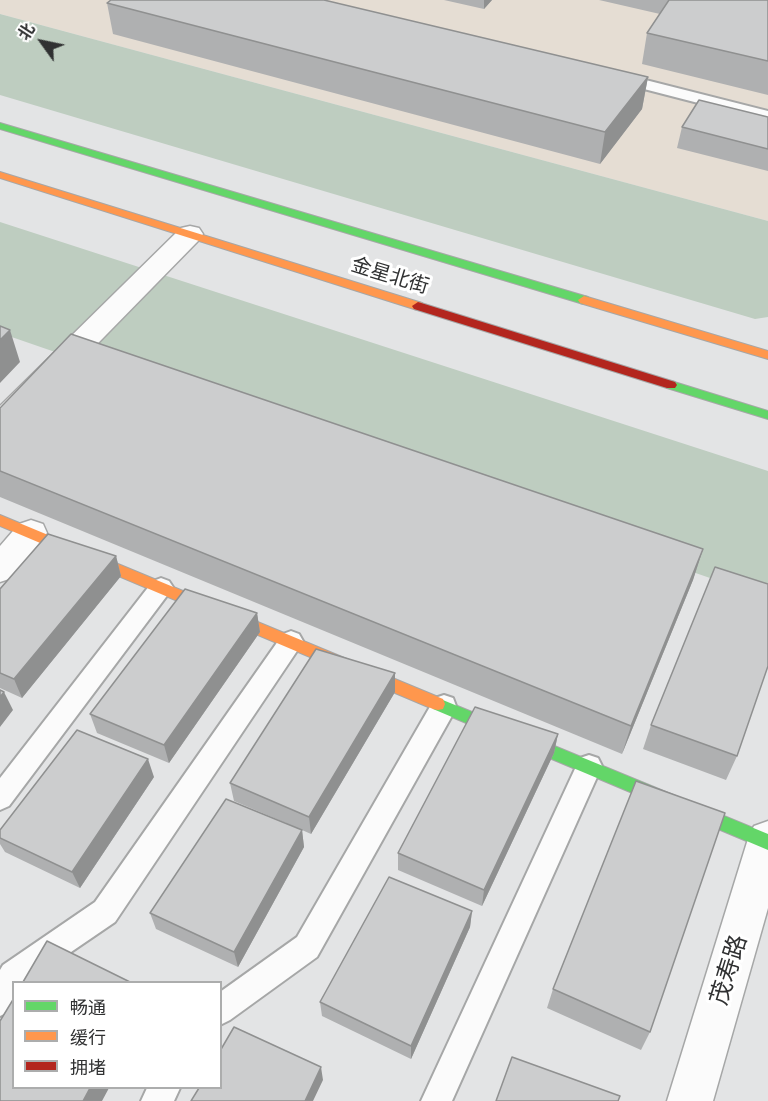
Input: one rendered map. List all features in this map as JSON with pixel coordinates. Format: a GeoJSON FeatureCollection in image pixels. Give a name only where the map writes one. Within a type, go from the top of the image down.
{"type":"FeatureCollection","features":[{"type":"Feature","properties":{"kind":"main road","name":"金星北街"},"geometry":{"type":"LineString","coordinates":[[0,126],[768,355]]}},
{"type":"Feature","properties":{"kind":"main road","name":"金星北街"},"geometry":{"type":"LineString","coordinates":[[0,175],[768,415]]}},
{"type":"Feature","properties":{"kind":"main road"},"geometry":{"type":"LineString","coordinates":[[0,520],[768,840]]}},
{"type":"Feature","properties":{"kind":"street"},"geometry":{"type":"LineString","coordinates":[[0,424],[190,234]]}},
{"type":"Feature","properties":{"kind":"street"},"geometry":{"type":"LineString","coordinates":[[0,569],[31,533]]}},
{"type":"Feature","properties":{"kind":"street","name":"茂寿路"},"geometry":{"type":"LineString","coordinates":[[690,1101],[768,840]]}},
{"type":"Feature","properties":{"kind":"lane"},"geometry":{"type":"LineString","coordinates":[[607,75],[768,116]]}},
{"type":"Feature","properties":{"kind":"lane"},"geometry":{"type":"LineString","coordinates":[[0,798],[161,587]]}},
{"type":"Feature","properties":{"kind":"lane"},"geometry":{"type":"LineString","coordinates":[[0,1000],[13,975],[105,912],[291,642]]}},
{"type":"Feature","properties":{"kind":"lane"},"geometry":{"type":"LineString","coordinates":[[222,1009],[307,947],[444,706]]}},
{"type":"Feature","properties":{"kind":"lane"},"geometry":{"type":"LineString","coordinates":[[436,1101],[589,766]]}},
{"type":"Feature","properties":{"kind":"shaded area"},"geometry":{"type":"Polygon","coordinates":[[[0,0],[768,0],[768,221],[0,14],[0,0]]]}},
{"type":"Feature","properties":{"kind":"green space"},"geometry":{"type":"Polygon","coordinates":[[[0,14],[768,221],[768,317],[755,319],[0,95],[0,14]]]}},
{"type":"Feature","properties":{"kind":"green space"},"geometry":{"type":"Polygon","coordinates":[[[0,222],[768,471],[768,598],[0,333],[0,222]]]}},
{"type":"Feature","properties":{"kind":"building"},"geometry":{"type":"Polygon","coordinates":[[[111,0],[324,0],[648,77],[605,132],[107,3],[111,0]]]}},
{"type":"Feature","properties":{"kind":"building"},"geometry":{"type":"Polygon","coordinates":[[[669,0],[768,0],[768,61],[647,33],[669,0]]]}},
{"type":"Feature","properties":{"kind":"building"},"geometry":{"type":"Polygon","coordinates":[[[699,100],[768,117],[768,149],[682,127],[699,100]]]}},
{"type":"Feature","properties":{"kind":"building"},"geometry":{"type":"Polygon","coordinates":[[[0,326],[10,330],[0,340],[0,326]]]}},
{"type":"Feature","properties":{"kind":"building"},"geometry":{"type":"Polygon","coordinates":[[[71,334],[703,549],[631,726],[0,471],[0,408],[71,334]]]}},
{"type":"Feature","properties":{"kind":"building"},"geometry":{"type":"Polygon","coordinates":[[[48,534],[116,556],[14,679],[0,673],[0,589],[48,534]]]}},
{"type":"Feature","properties":{"kind":"building"},"geometry":{"type":"Polygon","coordinates":[[[715,567],[768,584],[768,666],[737,756],[651,725],[715,567]]]}},
{"type":"Feature","properties":{"kind":"building"},"geometry":{"type":"Polygon","coordinates":[[[185,589],[257,613],[164,745],[90,714],[185,589]]]}},
{"type":"Feature","properties":{"kind":"building"},"geometry":{"type":"Polygon","coordinates":[[[316,649],[395,673],[309,817],[230,783],[316,649]]]}},
{"type":"Feature","properties":{"kind":"building"},"geometry":{"type":"Polygon","coordinates":[[[475,707],[558,734],[484,890],[398,853],[475,707]]]}},
{"type":"Feature","properties":{"kind":"building"},"geometry":{"type":"Polygon","coordinates":[[[77,730],[148,759],[72,872],[0,838],[0,830],[77,730]]]}},
{"type":"Feature","properties":{"kind":"building"},"geometry":{"type":"Polygon","coordinates":[[[636,781],[725,813],[650,1032],[553,989],[636,781]]]}},
{"type":"Feature","properties":{"kind":"building"},"geometry":{"type":"Polygon","coordinates":[[[226,799],[302,830],[234,952],[150,913],[226,799]]]}},
{"type":"Feature","properties":{"kind":"building"},"geometry":{"type":"Polygon","coordinates":[[[389,877],[472,911],[411,1046],[320,1002],[389,877]]]}},
{"type":"Feature","properties":{"kind":"building"},"geometry":{"type":"Polygon","coordinates":[[[47,941],[128,981],[24,981],[47,941]]]}},
{"type":"Feature","properties":{"kind":"building"},"geometry":{"type":"Polygon","coordinates":[[[12,1001],[12,1089],[89,1089],[83,1101],[0,1101],[0,1021],[12,1001]]]}},
{"type":"Feature","properties":{"kind":"building"},"geometry":{"type":"Polygon","coordinates":[[[234,1027],[321,1067],[305,1101],[191,1101],[198,1089],[222,1089],[222,1048],[234,1027]]]}},
{"type":"Feature","properties":{"kind":"building"},"geometry":{"type":"Polygon","coordinates":[[[512,1057],[620,1096],[618,1101],[496,1101],[512,1057]]]}},
{"type":"Feature","properties":{"kind":"traffic: fast"},"geometry":{"type":"LineString","coordinates":[[0,126],[584,300]]}},
{"type":"Feature","properties":{"kind":"traffic: fast"},"geometry":{"type":"LineString","coordinates":[[671,385],[768,415]]}},
{"type":"Feature","properties":{"kind":"traffic: fast"},"geometry":{"type":"LineString","coordinates":[[438,704],[768,842]]}},
{"type":"Feature","properties":{"kind":"traffic: slow"},"geometry":{"type":"LineString","coordinates":[[0,175],[418,306]]}},
{"type":"Feature","properties":{"kind":"traffic: slow"},"geometry":{"type":"LineString","coordinates":[[584,300],[768,355]]}},
{"type":"Feature","properties":{"kind":"traffic: slow"},"geometry":{"type":"LineString","coordinates":[[0,520],[438,704]]}},
{"type":"Feature","properties":{"kind":"traffic: jam"},"geometry":{"type":"LineString","coordinates":[[418,306],[671,385]]}}]}
